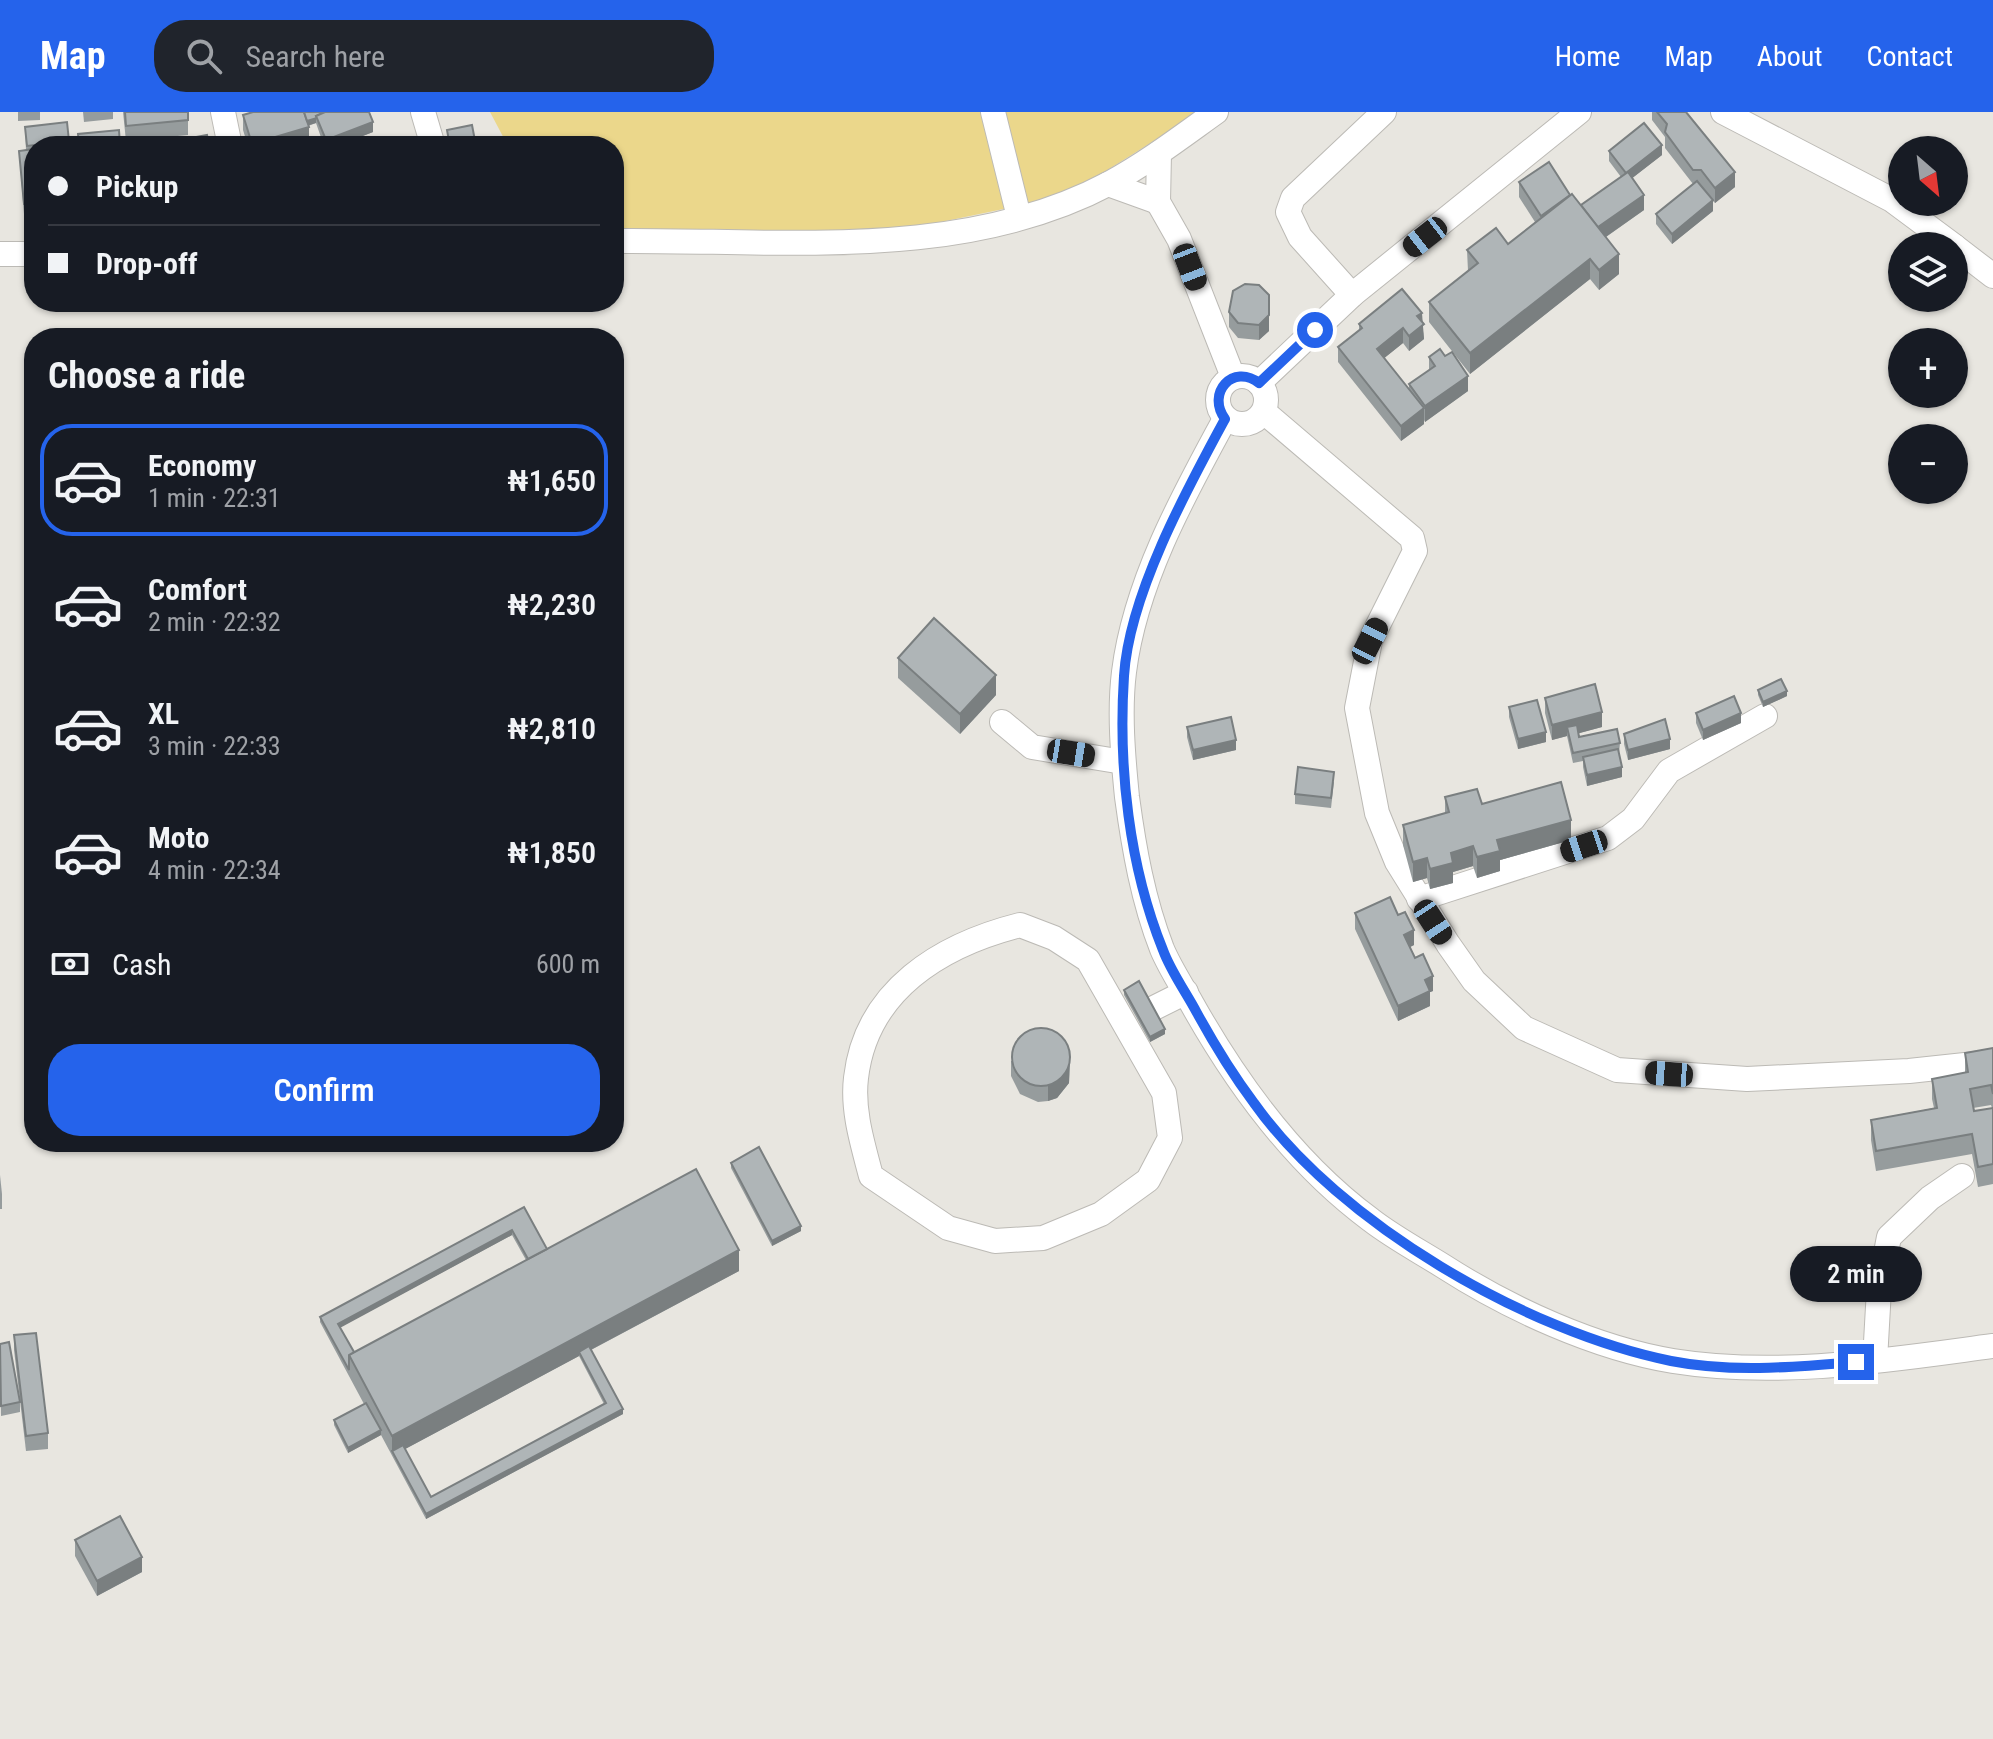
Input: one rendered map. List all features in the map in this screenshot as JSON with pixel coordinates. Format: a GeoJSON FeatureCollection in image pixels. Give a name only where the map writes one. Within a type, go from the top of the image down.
{"type":"FeatureCollection","features":[{"type":"Feature","properties":{"kind":"street"},"geometry":{"type":"LineString","coordinates":[[223,112],[228,136]]}},
{"type":"Feature","properties":{"kind":"street"},"geometry":{"type":"LineString","coordinates":[[423,112],[430,136]]}},
{"type":"Feature","properties":{"kind":"street"},"geometry":{"type":"LineString","coordinates":[[993,112],[1019,217]]}},
{"type":"Feature","properties":{"kind":"street"},"geometry":{"type":"LineString","coordinates":[[624,241],[882,241],[958,232],[1019,217],[1108,184],[1159,153],[1216,112]]}},
{"type":"Feature","properties":{"kind":"street"},"geometry":{"type":"LineString","coordinates":[[1352,295],[1300,237],[1288,212],[1293,198],[1384,112]]}},
{"type":"Feature","properties":{"kind":"street"},"geometry":{"type":"LineString","coordinates":[[1259,383],[1352,295],[1579,112]]}},
{"type":"Feature","properties":{"kind":"street"},"geometry":{"type":"LineString","coordinates":[[1723,112],[1892,200],[1935,232]]}},
{"type":"Feature","properties":{"kind":"street"},"geometry":{"type":"LineString","coordinates":[[1159,153],[1158,202],[1179,239],[1233,377]]}},
{"type":"Feature","properties":{"kind":"street"},"geometry":{"type":"LineString","coordinates":[[1108,184],[1158,202]]}},
{"type":"Feature","properties":{"kind":"street"},"geometry":{"type":"LineString","coordinates":[[0,254],[24,254]]}},
{"type":"Feature","properties":{"kind":"street"},"geometry":{"type":"LineString","coordinates":[[1968,257],[1993,276]]}},
{"type":"Feature","properties":{"kind":"street"},"geometry":{"type":"LineString","coordinates":[[1250,376],[1259,383],[1267,397],[1264,412],[1248,424],[1236,424],[1225,419],[1217,401],[1219,391],[1233,377],[1250,376]]}},
{"type":"Feature","properties":{"kind":"street"},"geometry":{"type":"LineString","coordinates":[[1264,412],[1412,538],[1415,551],[1370,641],[1357,708],[1377,813],[1397,862],[1474,981],[1524,1028],[1617,1070],[1747,1079],[1909,1071],[1993,1062]]}},
{"type":"Feature","properties":{"kind":"street"},"geometry":{"type":"LineString","coordinates":[[1225,419],[1185,495],[1150,576],[1135,625],[1124,673],[1123,762],[1142,889],[1163,953],[1255,1106],[1314,1170],[1370,1219],[1468,1282],[1550,1325],[1672,1361],[1775,1369],[1993,1346]]}},
{"type":"Feature","properties":{"kind":"street"},"geometry":{"type":"LineString","coordinates":[[1419,899],[1608,838],[1633,819],[1669,771],[1765,716]]}},
{"type":"Feature","properties":{"kind":"street"},"geometry":{"type":"LineString","coordinates":[[1002,722],[1032,747],[1123,762]]}},
{"type":"Feature","properties":{"kind":"street"},"geometry":{"type":"LineString","coordinates":[[1020,925],[1054,938],[1088,960],[1136,1017],[1164,1093],[1170,1138],[1148,1180],[1101,1214],[1043,1238],[995,1241],[948,1228],[871,1176],[858,1127],[855,1080],[868,1028],[898,986],[935,958],[978,936],[1020,925]]}},
{"type":"Feature","properties":{"kind":"street"},"geometry":{"type":"LineString","coordinates":[[1136,1017],[1186,992]]}},
{"type":"Feature","properties":{"kind":"street"},"geometry":{"type":"LineString","coordinates":[[1875,1360],[1879,1289],[1889,1237],[1930,1198],[1962,1176]]}},
{"type":"Feature","properties":{"kind":"shaded area"},"geometry":{"type":"Polygon","coordinates":[[[490,112],[1200,112],[1066,196],[912,228],[624,238],[624,136],[503,136],[490,112]]]}},
{"type":"Feature","properties":{"kind":"building"},"geometry":{"type":"Polygon","coordinates":[[[125,112],[188,112],[188,120],[126,126],[125,112]]]}},
{"type":"Feature","properties":{"kind":"building"},"geometry":{"type":"Polygon","coordinates":[[[253,112],[304,112],[309,127],[279,136],[250,136],[243,115],[253,112]]]}},
{"type":"Feature","properties":{"kind":"building"},"geometry":{"type":"Polygon","coordinates":[[[304,112],[325,112],[307,121],[304,112]]]}},
{"type":"Feature","properties":{"kind":"building"},"geometry":{"type":"Polygon","coordinates":[[[325,112],[369,112],[373,122],[336,136],[324,136],[316,116],[325,112]]]}},
{"type":"Feature","properties":{"kind":"building"},"geometry":{"type":"Polygon","coordinates":[[[1657,112],[1686,112],[1735,172],[1715,188],[1701,170],[1693,170],[1665,132],[1667,124],[1657,112]]]}},
{"type":"Feature","properties":{"kind":"building"},"geometry":{"type":"Polygon","coordinates":[[[67,122],[68,136],[26,136],[25,127],[67,122]]]}},
{"type":"Feature","properties":{"kind":"building"},"geometry":{"type":"Polygon","coordinates":[[[1644,123],[1662,145],[1626,173],[1609,151],[1644,123]]]}},
{"type":"Feature","properties":{"kind":"building"},"geometry":{"type":"Polygon","coordinates":[[[472,125],[474,136],[448,136],[447,130],[472,125]]]}},
{"type":"Feature","properties":{"kind":"building"},"geometry":{"type":"Polygon","coordinates":[[[119,130],[119,136],[78,136],[119,130]]]}},
{"type":"Feature","properties":{"kind":"building"},"geometry":{"type":"Polygon","coordinates":[[[24,150],[24,204],[19,151],[24,150]]]}},
{"type":"Feature","properties":{"kind":"building"},"geometry":{"type":"Polygon","coordinates":[[[1549,162],[1570,195],[1541,216],[1519,182],[1549,162]]]}},
{"type":"Feature","properties":{"kind":"building"},"geometry":{"type":"Polygon","coordinates":[[[1628,172],[1644,195],[1598,227],[1581,205],[1628,172]]]}},
{"type":"Feature","properties":{"kind":"building"},"geometry":{"type":"Polygon","coordinates":[[[1697,181],[1713,200],[1672,234],[1656,214],[1697,181]]]}},
{"type":"Feature","properties":{"kind":"building"},"geometry":{"type":"Polygon","coordinates":[[[1572,194],[1619,254],[1599,270],[1590,259],[1470,353],[1429,302],[1478,263],[1467,250],[1496,228],[1508,244],[1572,194]]]}},
{"type":"Feature","properties":{"kind":"building"},"geometry":{"type":"Polygon","coordinates":[[[1245,284],[1259,285],[1269,295],[1269,315],[1259,325],[1238,323],[1229,312],[1233,291],[1245,284]]]}},
{"type":"Feature","properties":{"kind":"building"},"geometry":{"type":"Polygon","coordinates":[[[1402,289],[1422,313],[1417,316],[1424,324],[1409,336],[1403,328],[1377,349],[1424,408],[1401,426],[1338,347],[1362,328],[1359,324],[1402,289]]]}},
{"type":"Feature","properties":{"kind":"building"},"geometry":{"type":"Polygon","coordinates":[[[1440,349],[1445,356],[1452,352],[1468,376],[1425,406],[1409,384],[1435,366],[1429,357],[1440,349]]]}},
{"type":"Feature","properties":{"kind":"building"},"geometry":{"type":"Polygon","coordinates":[[[934,618],[996,675],[960,714],[898,658],[934,618]]]}},
{"type":"Feature","properties":{"kind":"building"},"geometry":{"type":"Polygon","coordinates":[[[1781,679],[1787,691],[1763,702],[1758,690],[1781,679]]]}},
{"type":"Feature","properties":{"kind":"building"},"geometry":{"type":"Polygon","coordinates":[[[1595,684],[1602,712],[1552,725],[1545,698],[1595,684]]]}},
{"type":"Feature","properties":{"kind":"building"},"geometry":{"type":"Polygon","coordinates":[[[1734,696],[1741,713],[1703,730],[1696,713],[1734,696]]]}},
{"type":"Feature","properties":{"kind":"building"},"geometry":{"type":"Polygon","coordinates":[[[1537,700],[1546,732],[1518,739],[1509,707],[1537,700]]]}},
{"type":"Feature","properties":{"kind":"building"},"geometry":{"type":"Polygon","coordinates":[[[1231,717],[1236,740],[1193,750],[1187,727],[1231,717]]]}},
{"type":"Feature","properties":{"kind":"building"},"geometry":{"type":"Polygon","coordinates":[[[1665,719],[1670,739],[1628,750],[1624,734],[1665,719]]]}},
{"type":"Feature","properties":{"kind":"building"},"geometry":{"type":"Polygon","coordinates":[[[1577,725],[1579,737],[1617,729],[1620,743],[1573,753],[1567,727],[1577,725]]]}},
{"type":"Feature","properties":{"kind":"building"},"geometry":{"type":"Polygon","coordinates":[[[1618,749],[1622,767],[1587,775],[1583,757],[1618,749]]]}},
{"type":"Feature","properties":{"kind":"building"},"geometry":{"type":"Polygon","coordinates":[[[1298,767],[1334,772],[1331,798],[1295,794],[1298,767]]]}},
{"type":"Feature","properties":{"kind":"building"},"geometry":{"type":"Polygon","coordinates":[[[1561,782],[1571,820],[1497,840],[1500,851],[1477,857],[1473,846],[1451,853],[1453,863],[1430,869],[1427,858],[1413,862],[1403,825],[1449,812],[1445,797],[1477,789],[1482,804],[1561,782]]]}},
{"type":"Feature","properties":{"kind":"building"},"geometry":{"type":"Polygon","coordinates":[[[1390,897],[1398,915],[1405,912],[1414,930],[1404,935],[1415,958],[1423,954],[1433,976],[1425,980],[1430,991],[1398,1006],[1355,913],[1390,897]]]}},
{"type":"Feature","properties":{"kind":"building"},"geometry":{"type":"Polygon","coordinates":[[[1139,981],[1165,1029],[1150,1037],[1124,990],[1139,981]]]}},
{"type":"Feature","properties":{"kind":"building"},"geometry":{"type":"Polygon","coordinates":[[[1041,1028],[1062,1036],[1070,1057],[1062,1078],[1041,1086],[1020,1078],[1012,1057],[1020,1036],[1041,1028]]]}},
{"type":"Feature","properties":{"kind":"building"},"geometry":{"type":"Polygon","coordinates":[[[1993,1048],[1993,1094],[1991,1085],[1970,1089],[1974,1111],[1993,1108],[1993,1164],[1978,1167],[1972,1134],[1876,1151],[1871,1120],[1937,1108],[1932,1079],[1968,1072],[1965,1053],[1993,1048]]]}},
{"type":"Feature","properties":{"kind":"building"},"geometry":{"type":"Polygon","coordinates":[[[759,1147],[801,1226],[772,1241],[731,1163],[759,1147]]]}},
{"type":"Feature","properties":{"kind":"building"},"geometry":{"type":"Polygon","coordinates":[[[696,1169],[739,1250],[392,1436],[349,1355],[696,1169]]]}},
{"type":"Feature","properties":{"kind":"building"},"geometry":{"type":"Polygon","coordinates":[[[524,1207],[547,1249],[528,1259],[512,1230],[338,1324],[354,1352],[349,1355],[349,1370],[320,1317],[524,1207]]]}},
{"type":"Feature","properties":{"kind":"building"},"geometry":{"type":"Polygon","coordinates":[[[36,1333],[48,1433],[26,1436],[14,1335],[36,1333]]]}},
{"type":"Feature","properties":{"kind":"building"},"geometry":{"type":"Polygon","coordinates":[[[9,1342],[20,1402],[1,1406],[0,1344],[9,1342]]]}},
{"type":"Feature","properties":{"kind":"building"},"geometry":{"type":"Polygon","coordinates":[[[589,1346],[623,1409],[426,1514],[392,1451],[403,1445],[431,1497],[606,1403],[579,1352],[589,1346]]]}},
{"type":"Feature","properties":{"kind":"building"},"geometry":{"type":"Polygon","coordinates":[[[366,1403],[381,1430],[348,1448],[334,1420],[366,1403]]]}},
{"type":"Feature","properties":{"kind":"building"},"geometry":{"type":"Polygon","coordinates":[[[120,1516],[142,1557],[97,1581],[75,1540],[120,1516]]]}},
{"type":"Feature","properties":{"kind":"route"},"geometry":{"type":"LineString","coordinates":[[1315,330],[1259,383],[1250,376],[1241,375],[1233,377],[1219,391],[1219,411],[1225,419],[1191,481],[1150,576],[1135,625],[1124,673],[1123,762],[1142,889],[1163,953],[1255,1106],[1314,1170],[1370,1219],[1468,1282],[1550,1325],[1672,1361],[1775,1369],[1856,1362]]}}]}
